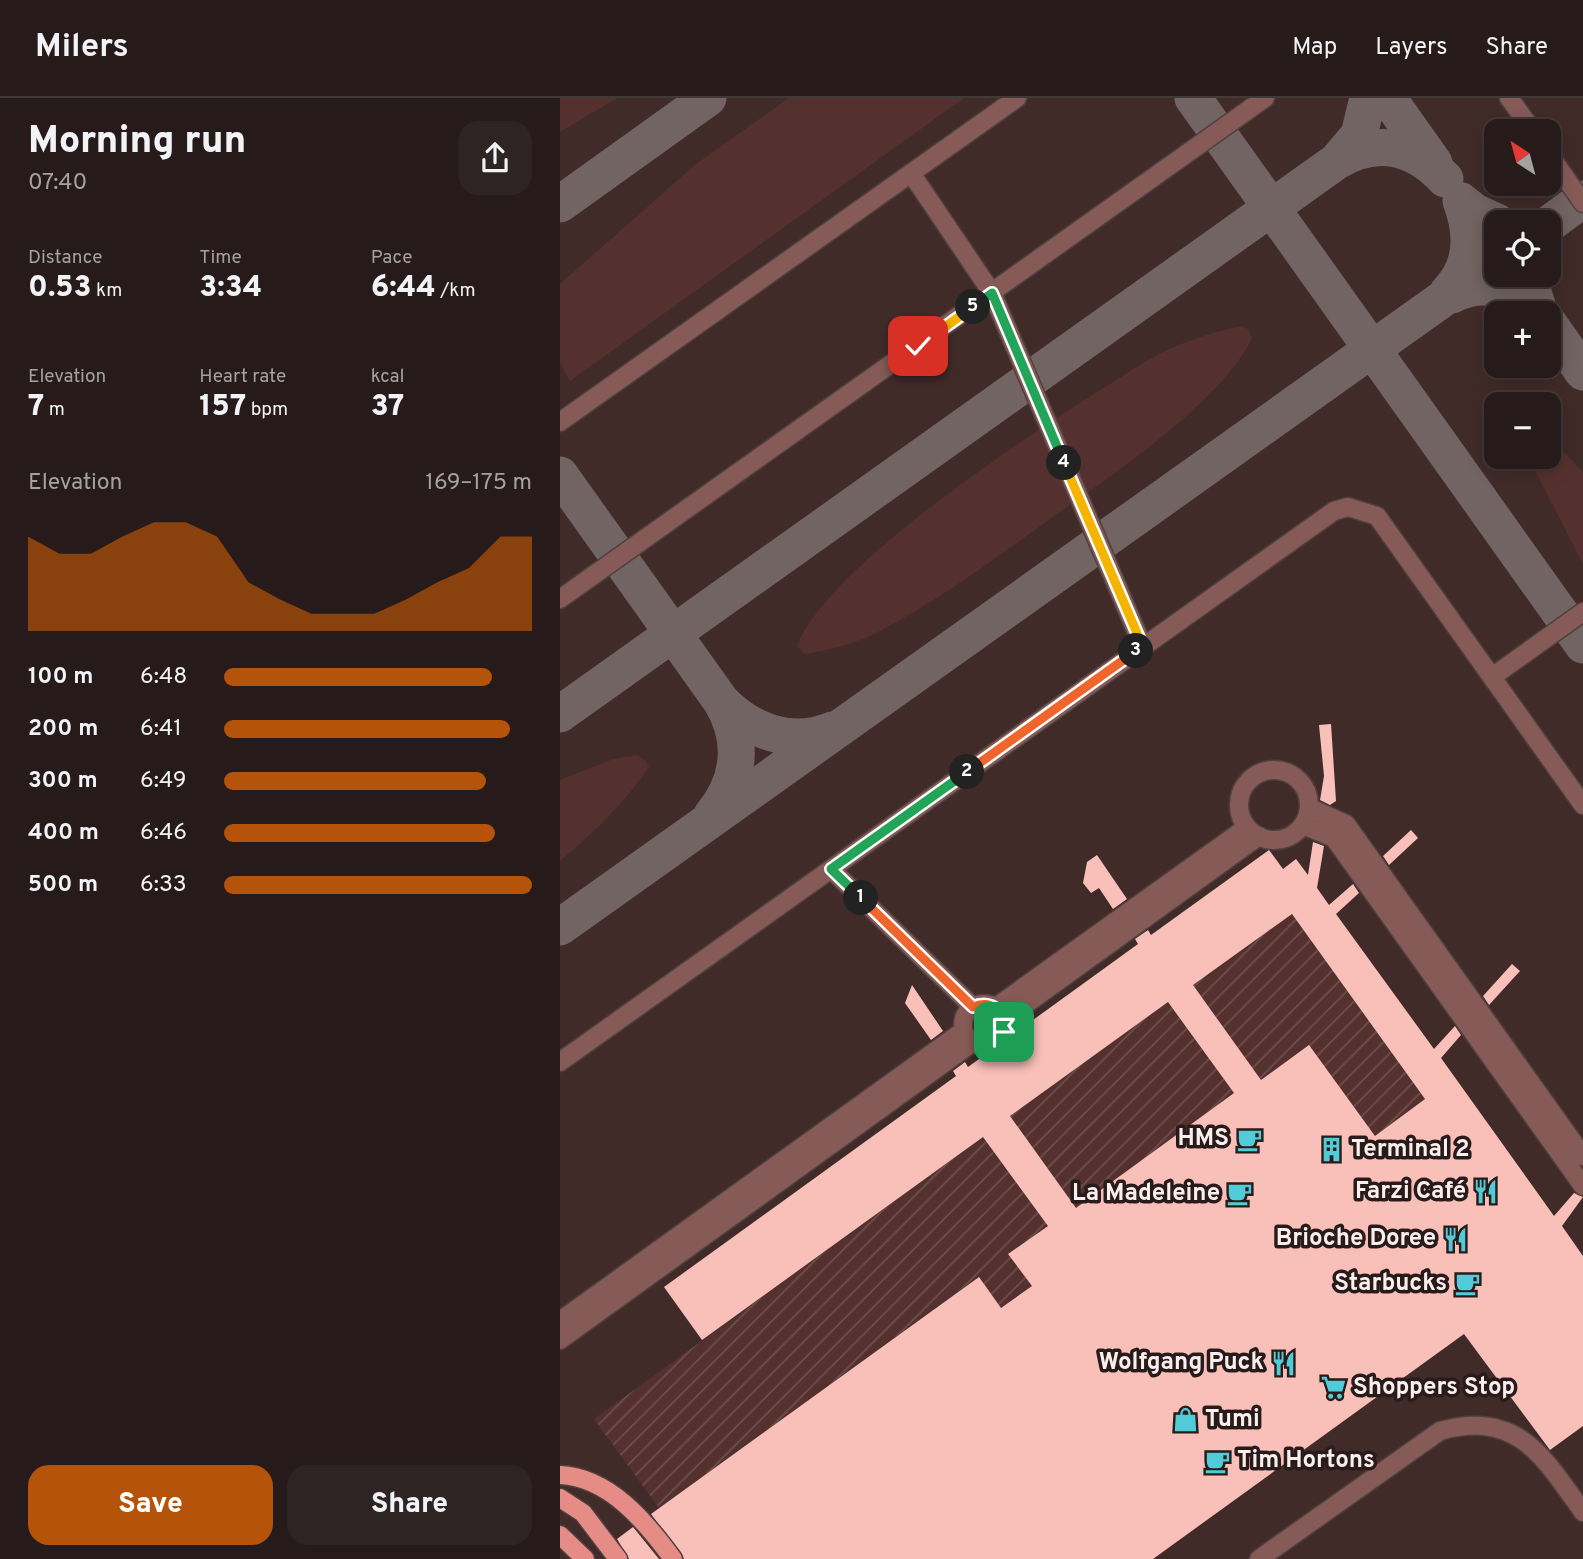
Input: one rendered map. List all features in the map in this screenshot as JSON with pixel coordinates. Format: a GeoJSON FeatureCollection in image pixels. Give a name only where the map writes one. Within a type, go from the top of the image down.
{"type":"FeatureCollection","features":[{"type":"Feature","properties":{"kind":"main road"},"geometry":{"type":"LineString","coordinates":[[560,1475],[584,1478],[613,1496],[640,1518],[673,1559]]}},
{"type":"Feature","properties":{"kind":"main road"},"geometry":{"type":"LineString","coordinates":[[560,1498],[583,1513],[618,1559]]}},
{"type":"Feature","properties":{"kind":"main road"},"geometry":{"type":"LineString","coordinates":[[560,1535],[585,1559]]}},
{"type":"Feature","properties":{"kind":"lane"},"geometry":{"type":"LineString","coordinates":[[560,422],[1017,98]]}},
{"type":"Feature","properties":{"kind":"lane"},"geometry":{"type":"LineString","coordinates":[[560,600],[1265,98]]}},
{"type":"Feature","properties":{"kind":"lane"},"geometry":{"type":"LineString","coordinates":[[1510,98],[1525,119]]}},
{"type":"Feature","properties":{"kind":"lane"},"geometry":{"type":"LineString","coordinates":[[1561,171],[1583,203]]}},
{"type":"Feature","properties":{"kind":"lane"},"geometry":{"type":"LineString","coordinates":[[911,173],[992,293],[1143,647]]}},
{"type":"Feature","properties":{"kind":"lane"},"geometry":{"type":"LineString","coordinates":[[560,1062],[1334,511],[1348,507],[1377,516],[1583,805]]}},
{"type":"Feature","properties":{"kind":"lane"},"geometry":{"type":"LineString","coordinates":[[1492,677],[1583,612]]}},
{"type":"Feature","properties":{"kind":"lane"},"geometry":{"type":"LineString","coordinates":[[1268,770],[1284,771],[1298,779],[1307,793],[1306,817],[1282,839],[1253,832],[1239,807],[1242,790],[1254,776],[1268,770]]}},
{"type":"Feature","properties":{"kind":"lane"},"geometry":{"type":"LineString","coordinates":[[1306,817],[1346,824],[1583,1156]]}},
{"type":"Feature","properties":{"kind":"lane"},"geometry":{"type":"LineString","coordinates":[[1306,817],[1334,838],[1583,1186]]}},
{"type":"Feature","properties":{"kind":"lane"},"geometry":{"type":"LineString","coordinates":[[1000,1014],[1253,832]]}},
{"type":"Feature","properties":{"kind":"lane"},"geometry":{"type":"LineString","coordinates":[[831,869],[973,1007]]}},
{"type":"Feature","properties":{"kind":"lane"},"geometry":{"type":"LineString","coordinates":[[984,1004],[1000,1014],[1004,1032],[996,1043],[982,1047],[968,1037],[963,1020],[973,1007],[984,1004]]}},
{"type":"Feature","properties":{"kind":"lane"},"geometry":{"type":"LineString","coordinates":[[560,1321],[968,1037]]}},
{"type":"Feature","properties":{"kind":"lane"},"geometry":{"type":"LineString","coordinates":[[560,1340],[968,1037]]}},
{"type":"Feature","properties":{"kind":"lane"},"geometry":{"type":"LineString","coordinates":[[1259,1559],[1440,1431],[1453,1427],[1492,1427],[1529,1443],[1539,1452],[1583,1512]]}},
{"type":"Feature","properties":{"kind":"shaded area"},"geometry":{"type":"Polygon","coordinates":[[[560,98],[1583,98],[1583,1559],[560,1559],[560,98]]]}},
{"type":"Feature","properties":{"kind":"shaded area"},"geometry":{"type":"Polygon","coordinates":[[[560,98],[617,98],[560,132],[560,98]]]}},
{"type":"Feature","properties":{"kind":"shaded area"},"geometry":{"type":"Polygon","coordinates":[[[789,98],[964,98],[570,381],[560,363],[560,284],[696,164],[789,98]]]}},
{"type":"Feature","properties":{"kind":"shaded area"},"geometry":{"type":"Polygon","coordinates":[[[1241,326],[1248,329],[1252,338],[1237,363],[1215,389],[1158,440],[1096,487],[961,582],[876,633],[841,646],[805,654],[797,646],[816,614],[847,579],[887,542],[980,470],[1154,357],[1190,341],[1241,326]]]}},
{"type":"Feature","properties":{"kind":"shaded area"},"geometry":{"type":"Polygon","coordinates":[[[1561,449],[1583,472],[1583,564],[1534,469],[1561,469],[1561,449]]]}},
{"type":"Feature","properties":{"kind":"shaded area"},"geometry":{"type":"Polygon","coordinates":[[[637,755],[646,761],[649,767],[639,781],[607,817],[560,861],[560,780],[613,759],[637,755]]]}},
{"type":"Feature","properties":{"kind":"shaded area"},"geometry":{"type":"Polygon","coordinates":[[[1292,914],[1425,1099],[1375,1136],[1309,1046],[1261,1080],[1193,985],[1292,914]]]}},
{"type":"Feature","properties":{"kind":"shaded area"},"geometry":{"type":"Polygon","coordinates":[[[1168,1002],[1234,1093],[1076,1208],[1010,1116],[1168,1002]]]}},
{"type":"Feature","properties":{"kind":"shaded area"},"geometry":{"type":"Polygon","coordinates":[[[983,1137],[1048,1226],[1009,1254],[1032,1286],[1001,1308],[978,1277],[659,1508],[594,1419],[983,1137]]]}},
{"type":"Feature","properties":{"kind":"building"},"geometry":{"type":"Polygon","coordinates":[[[1331,724],[1336,801],[1330,805],[1320,800],[1324,776],[1319,725],[1331,724]]]}},
{"type":"Feature","properties":{"kind":"building"},"geometry":{"type":"Polygon","coordinates":[[[1411,830],[1418,838],[1389,865],[1383,856],[1411,830]]]}},
{"type":"Feature","properties":{"kind":"building","name":"Terminal 2"},"geometry":{"type":"Polygon","coordinates":[[[1313,842],[1324,846],[1317,888],[1329,905],[1353,884],[1359,893],[1336,914],[1434,1049],[1455,1026],[1461,1035],[1441,1058],[1554,1216],[1574,1193],[1583,1197],[1562,1226],[1583,1256],[1583,1426],[1550,1450],[1464,1334],[1153,1559],[684,1559],[651,1514],[979,1277],[1001,1308],[1032,1286],[1008,1254],[1048,1226],[983,1137],[702,1340],[664,1287],[956,1076],[953,1071],[965,1062],[968,1067],[1138,944],[1135,939],[1148,930],[1151,935],[1269,850],[1283,869],[1296,859],[1308,875],[1313,842]],[[1292,914],[1193,985],[1261,1080],[1309,1045],[1375,1136],[1425,1099],[1292,914]],[[1168,1002],[1010,1116],[1076,1208],[1234,1093],[1168,1002]]]}},
{"type":"Feature","properties":{"kind":"building"},"geometry":{"type":"Polygon","coordinates":[[[1097,855],[1127,899],[1113,909],[1099,888],[1091,893],[1083,883],[1087,862],[1097,855]]]}},
{"type":"Feature","properties":{"kind":"building"},"geometry":{"type":"Polygon","coordinates":[[[1512,964],[1520,971],[1489,1005],[1483,996],[1512,964]]]}},
{"type":"Feature","properties":{"kind":"building"},"geometry":{"type":"Polygon","coordinates":[[[912,985],[943,1031],[931,1040],[905,1003],[912,985]]]}},
{"type":"Feature","properties":{"kind":"building"},"geometry":{"type":"Polygon","coordinates":[[[633,1527],[659,1559],[629,1559],[617,1539],[633,1527]]]}},
{"type":"Feature","properties":{"kind":"taxiway"},"geometry":{"type":"LineString","coordinates":[[560,204],[708,98]]}},
{"type":"Feature","properties":{"kind":"taxiway"},"geometry":{"type":"LineString","coordinates":[[1193,98],[1583,645]]}},
{"type":"Feature","properties":{"kind":"taxiway"},"geometry":{"type":"LineString","coordinates":[[1368,98],[1359,135],[1337,161],[1366,149],[1394,149],[1420,159],[1445,179]]}},
{"type":"Feature","properties":{"kind":"taxiway"},"geometry":{"type":"LineString","coordinates":[[1388,98],[1434,163]]}},
{"type":"Feature","properties":{"kind":"taxiway"},"geometry":{"type":"LineString","coordinates":[[560,714],[1337,161]]}},
{"type":"Feature","properties":{"kind":"taxiway"},"geometry":{"type":"LineString","coordinates":[[1561,215],[1583,199]]}},
{"type":"Feature","properties":{"kind":"taxiway"},"geometry":{"type":"LineString","coordinates":[[1448,292],[1463,271],[1469,249],[1468,225],[1461,201],[1484,216]]}},
{"type":"Feature","properties":{"kind":"taxiway"},"geometry":{"type":"LineString","coordinates":[[560,927],[1484,270]]}},
{"type":"Feature","properties":{"kind":"taxiway"},"geometry":{"type":"LineString","coordinates":[[1452,295],[1484,287]]}},
{"type":"Feature","properties":{"kind":"taxiway"},"geometry":{"type":"LineString","coordinates":[[1487,287],[1509,292],[1539,311],[1533,287]]}},
{"type":"Feature","properties":{"kind":"taxiway"},"geometry":{"type":"LineString","coordinates":[[1561,341],[1583,372]]}},
{"type":"Feature","properties":{"kind":"taxiway"},"geometry":{"type":"LineString","coordinates":[[560,475],[721,701]]}},
{"type":"Feature","properties":{"kind":"taxiway"},"geometry":{"type":"LineString","coordinates":[[712,815],[729,788],[736,759],[733,730],[721,701],[745,721],[772,733],[801,737],[832,730]]}},
{"type":"Feature","properties":{"kind":"place","name":"HMS"},"geometry":{"type":"Point","coordinates":[1249,1139]}},
{"type":"Feature","properties":{"kind":"place","name":"Terminal 2"},"geometry":{"type":"Point","coordinates":[1331,1150]}},
{"type":"Feature","properties":{"kind":"place","name":"Farzi Café"},"geometry":{"type":"Point","coordinates":[1486,1192]}},
{"type":"Feature","properties":{"kind":"place","name":"La Madeleine"},"geometry":{"type":"Point","coordinates":[1240,1194]}},
{"type":"Feature","properties":{"kind":"place","name":"Brioche Doree"},"geometry":{"type":"Point","coordinates":[1456,1239]}},
{"type":"Feature","properties":{"kind":"place","name":"Starbucks"},"geometry":{"type":"Point","coordinates":[1467,1284]}},
{"type":"Feature","properties":{"kind":"place","name":"Wolfgang Puck"},"geometry":{"type":"Point","coordinates":[1284,1363]}},
{"type":"Feature","properties":{"kind":"place","name":"Shoppers Stop"},"geometry":{"type":"Point","coordinates":[1333,1388]}},
{"type":"Feature","properties":{"kind":"place","name":"Tumi"},"geometry":{"type":"Point","coordinates":[1185,1420]}},
{"type":"Feature","properties":{"kind":"place","name":"Tim Hortons"},"geometry":{"type":"Point","coordinates":[1217,1461]}},
{"type":"Feature","properties":{"kind":"route"},"geometry":{"type":"LineString","coordinates":[[918,346],[992,293],[1143,647],[831,869],[973,1007],[984,1004],[996,1007],[1004,1020],[1004,1032]]}}]}
